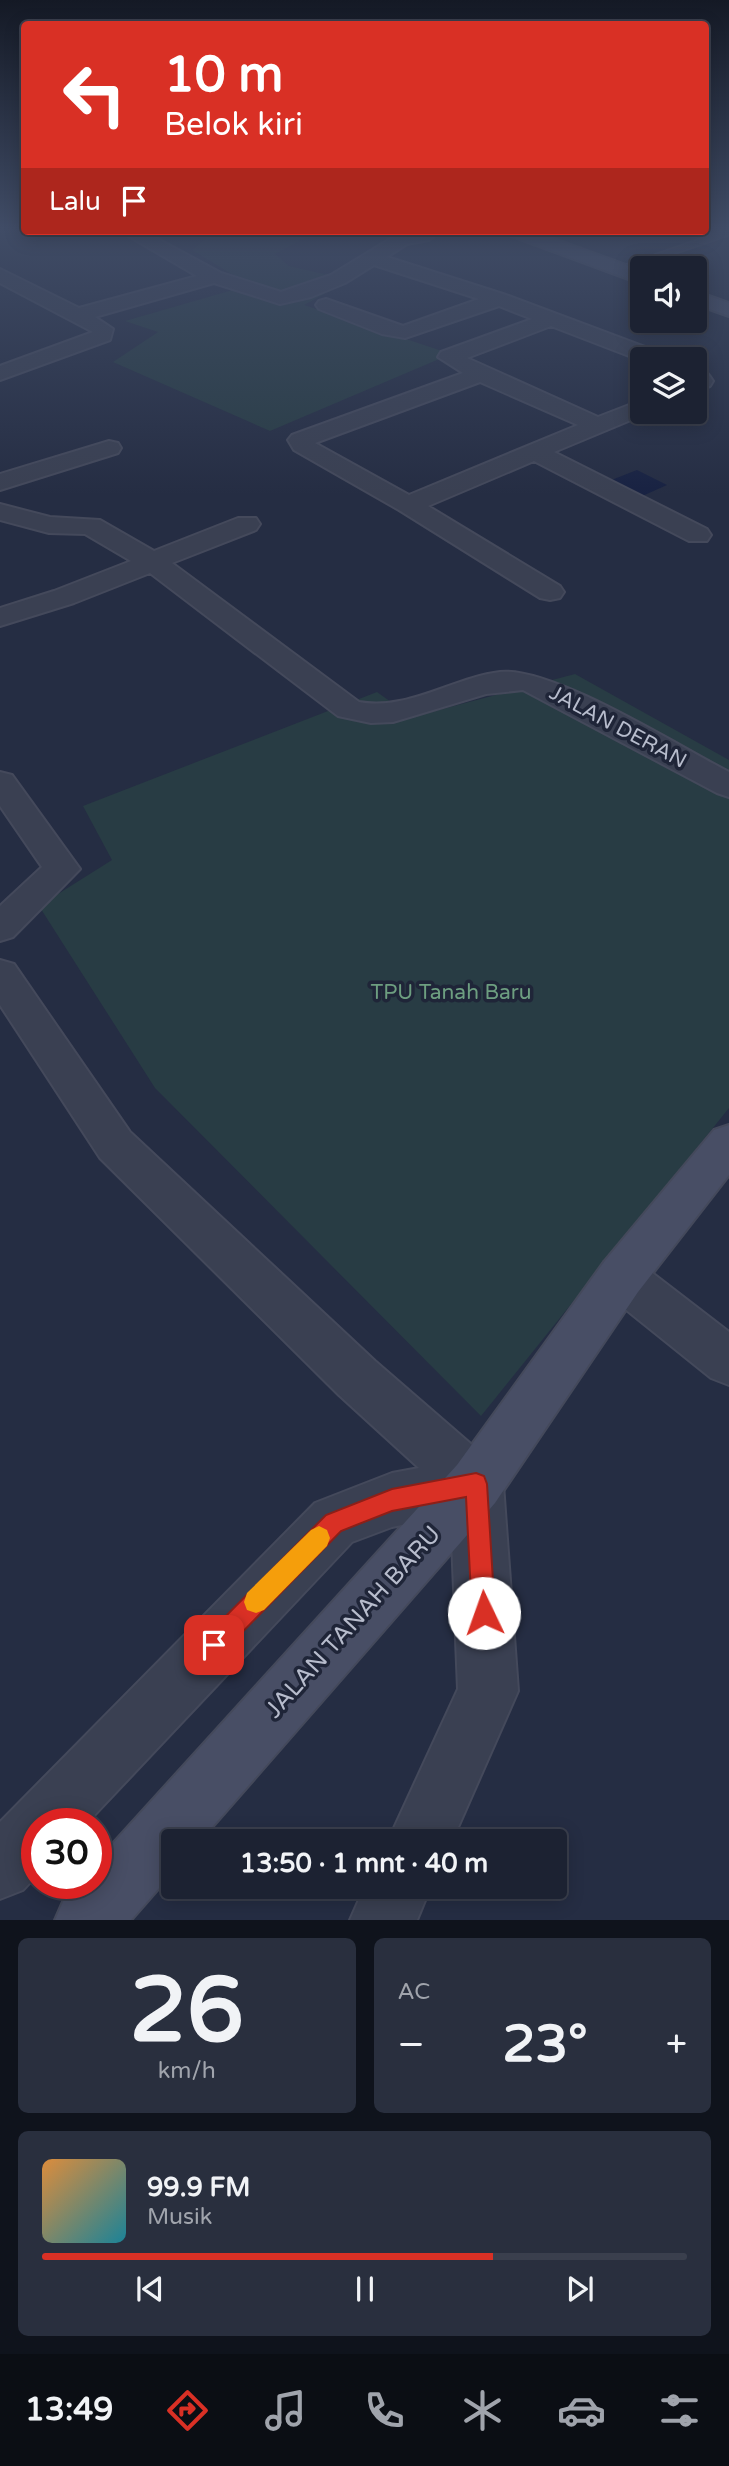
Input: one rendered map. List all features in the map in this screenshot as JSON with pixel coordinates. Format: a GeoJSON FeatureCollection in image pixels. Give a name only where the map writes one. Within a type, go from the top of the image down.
{"type":"FeatureCollection","features":[{"type":"Feature","properties":{"kind":"main road","name":"JALAN TANAH BARU"},"geometry":{"type":"LineString","coordinates":[[88,1920],[476,1484],[621,1277],[729,1143]]}},
{"type":"Feature","properties":{"kind":"street"},"geometry":{"type":"LineString","coordinates":[[0,373],[103,336],[103,329],[76,317]]}},
{"type":"Feature","properties":{"kind":"street"},"geometry":{"type":"LineString","coordinates":[[355,317],[389,330],[405,332],[449,317]]}},
{"type":"Feature","properties":{"kind":"street"},"geometry":{"type":"LineString","coordinates":[[544,317],[630,349]]}},
{"type":"Feature","properties":{"kind":"street"},"geometry":{"type":"LineString","coordinates":[[550,319],[449,357],[599,426]]}},
{"type":"Feature","properties":{"kind":"street"},"geometry":{"type":"LineString","coordinates":[[481,374],[300,440],[302,444],[550,592]]}},
{"type":"Feature","properties":{"kind":"street"},"geometry":{"type":"LineString","coordinates":[[408,505],[630,412]]}},
{"type":"Feature","properties":{"kind":"street"},"geometry":{"type":"LineString","coordinates":[[0,482],[109,448]]}},
{"type":"Feature","properties":{"kind":"street"},"geometry":{"type":"LineString","coordinates":[[537,453],[698,535]]}},
{"type":"Feature","properties":{"kind":"street"},"geometry":{"type":"LineString","coordinates":[[0,512],[49,525],[91,526],[153,562]]}},
{"type":"Feature","properties":{"kind":"street"},"geometry":{"type":"LineString","coordinates":[[0,617],[64,597],[247,524]]}},
{"type":"Feature","properties":{"kind":"street","name":"JALAN DERAN"},"geometry":{"type":"LineString","coordinates":[[153,562],[349,709],[381,716],[498,683],[524,681],[549,690],[729,786]]}},
{"type":"Feature","properties":{"kind":"street"},"geometry":{"type":"LineString","coordinates":[[0,782],[62,869],[0,928]]}},
{"type":"Feature","properties":{"kind":"street"},"geometry":{"type":"LineString","coordinates":[[0,974],[115,1145],[357,1378],[476,1484],[488,1690],[425,1829]]}},
{"type":"Feature","properties":{"kind":"street"},"geometry":{"type":"LineString","coordinates":[[621,1277],[729,1362]]}},
{"type":"Feature","properties":{"kind":"street"},"geometry":{"type":"LineString","coordinates":[[57,1808],[334,1522],[392,1500],[476,1484]]}},
{"type":"Feature","properties":{"kind":"street"},"geometry":{"type":"LineString","coordinates":[[0,1867],[21,1845]]}},
{"type":"Feature","properties":{"kind":"street"},"geometry":{"type":"LineString","coordinates":[[383,1920],[393,1899]]}},
{"type":"Feature","properties":{"kind":"green space"},"geometry":{"type":"Polygon","coordinates":[[[140,317],[339,317],[451,354],[270,431],[113,362],[158,332],[125,321],[140,317]]]}},
{"type":"Feature","properties":{"kind":"green space","name":"TPU Tanah Baru"},"geometry":{"type":"Polygon","coordinates":[[[575,674],[729,760],[729,1108],[481,1416],[155,1088],[39,906],[112,860],[83,806],[377,692],[412,717],[575,674]]]}},
{"type":"Feature","properties":{"kind":"water"},"geometry":{"type":"Polygon","coordinates":[[[637,470],[667,485],[640,497],[609,481],[637,470]]]}},
{"type":"Feature","properties":{"kind":"slow traffic"},"geometry":{"type":"LineString","coordinates":[[256,1602],[319,1538]]}},
{"type":"Feature","properties":{"kind":"route"},"geometry":{"type":"LineString","coordinates":[[214,1645],[334,1522],[392,1500],[476,1484],[484,1613]]}}]}
